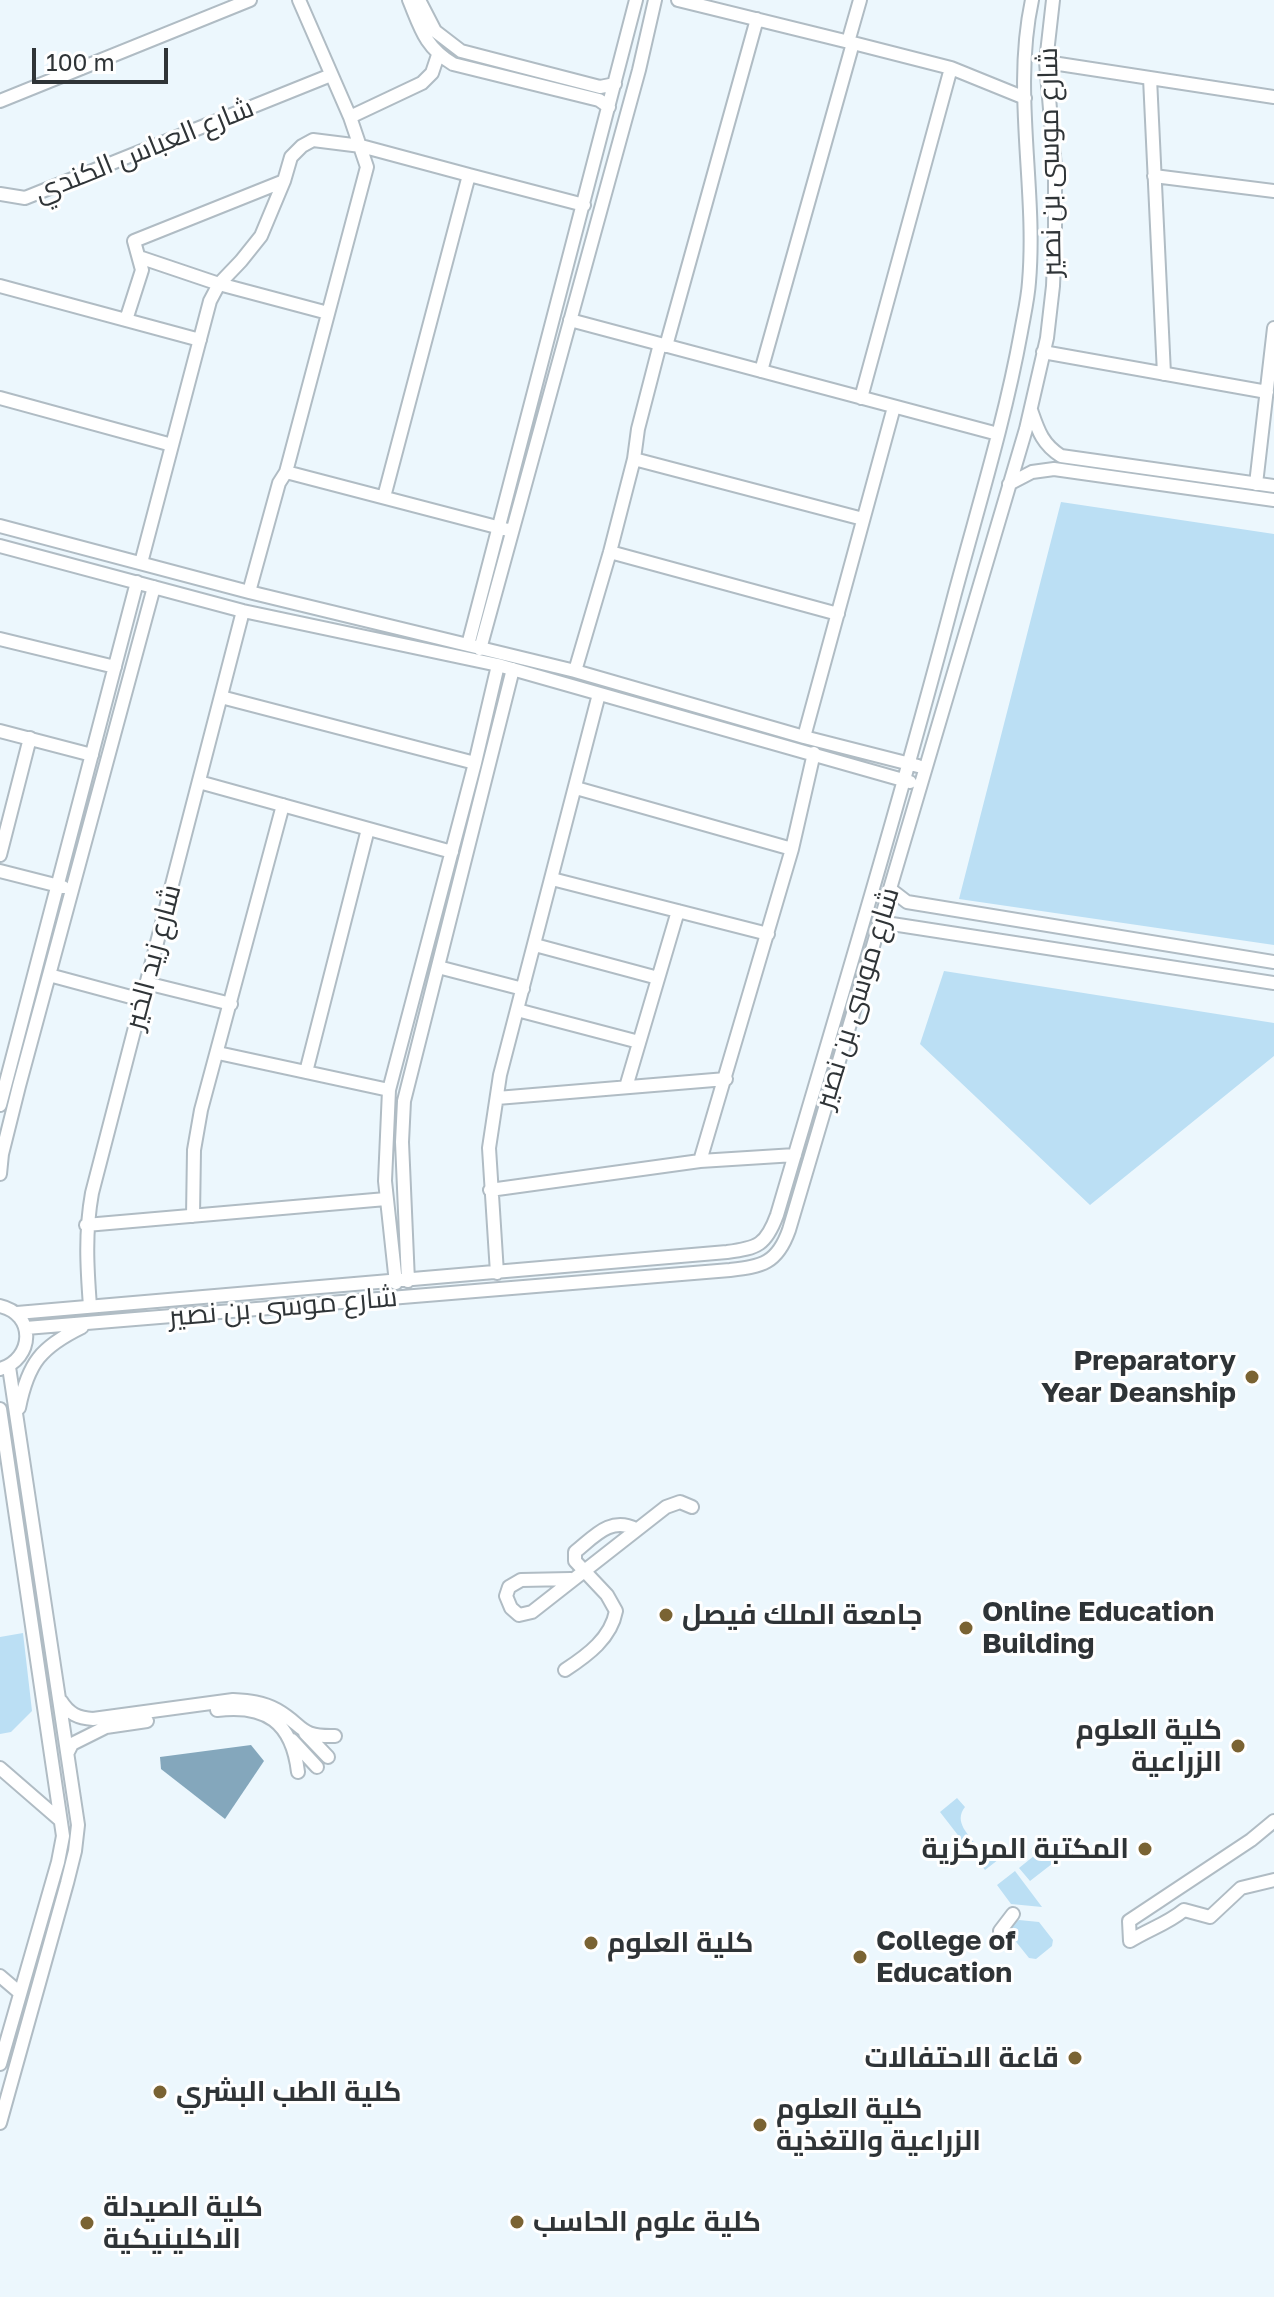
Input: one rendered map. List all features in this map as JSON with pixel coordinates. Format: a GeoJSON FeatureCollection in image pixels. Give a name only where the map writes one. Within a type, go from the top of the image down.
{"type":"FeatureCollection","features":[{"type":"Feature","properties":{"kind":"street"},"geometry":{"type":"LineString","coordinates":[[0,101],[250,0]]}},
{"type":"Feature","properties":{"kind":"street"},"geometry":{"type":"LineString","coordinates":[[249,592],[279,483],[286,472],[367,167],[350,117],[299,0]]}},
{"type":"Feature","properties":{"kind":"street"},"geometry":{"type":"LineString","coordinates":[[409,0],[428,43],[438,55],[453,64],[599,100],[609,107]]}},
{"type":"Feature","properties":{"kind":"street"},"geometry":{"type":"LineString","coordinates":[[419,0],[435,31],[461,51],[600,87],[615,84]]}},
{"type":"Feature","properties":{"kind":"street"},"geometry":{"type":"LineString","coordinates":[[474,647],[498,527],[636,0]]}},
{"type":"Feature","properties":{"kind":"street"},"geometry":{"type":"LineString","coordinates":[[474,647],[512,531],[639,70],[655,0]]}},
{"type":"Feature","properties":{"kind":"street"},"geometry":{"type":"LineString","coordinates":[[678,0],[951,68],[1025,98]]}},
{"type":"Feature","properties":{"kind":"street"},"geometry":{"type":"LineString","coordinates":[[761,371],[860,0]]}},
{"type":"Feature","properties":{"kind":"street","name":"شارع موسى بن نصير"},"geometry":{"type":"LineString","coordinates":[[17,1313],[727,1252],[759,1246],[771,1232],[910,765],[998,434],[1021,334],[1029,283],[1025,98],[1026,35],[1032,0]]}},
{"type":"Feature","properties":{"kind":"street","name":"شارع موسى بن نصير"},"geometry":{"type":"LineString","coordinates":[[26,1328],[730,1270],[766,1263],[776,1256],[784,1245],[926,768],[1009,484],[1043,352],[1053,286],[1055,168],[1046,62],[1053,0]]}},
{"type":"Feature","properties":{"kind":"street"},"geometry":{"type":"LineString","coordinates":[[575,671],[610,552],[634,459],[638,429],[757,19]]}},
{"type":"Feature","properties":{"kind":"street"},"geometry":{"type":"LineString","coordinates":[[350,117],[422,83],[432,73],[438,55]]}},
{"type":"Feature","properties":{"kind":"street"},"geometry":{"type":"LineString","coordinates":[[1046,62],[1274,97]]}},
{"type":"Feature","properties":{"kind":"street"},"geometry":{"type":"LineString","coordinates":[[861,398],[951,68]]}},
{"type":"Feature","properties":{"kind":"street","name":"شارع العباس الكندي"},"geometry":{"type":"LineString","coordinates":[[0,194],[25,198],[331,75]]}},
{"type":"Feature","properties":{"kind":"street"},"geometry":{"type":"LineString","coordinates":[[1150,78],[1164,374]]}},
{"type":"Feature","properties":{"kind":"street"},"geometry":{"type":"LineString","coordinates":[[141,563],[210,301],[219,284],[261,236],[291,157],[302,146],[313,140],[361,146],[584,205]]}},
{"type":"Feature","properties":{"kind":"street"},"geometry":{"type":"LineString","coordinates":[[384,497],[469,175]]}},
{"type":"Feature","properties":{"kind":"street"},"geometry":{"type":"LineString","coordinates":[[1154,176],[1274,191]]}},
{"type":"Feature","properties":{"kind":"street"},"geometry":{"type":"LineString","coordinates":[[126,320],[142,270],[134,241],[284,181]]}},
{"type":"Feature","properties":{"kind":"street"},"geometry":{"type":"LineString","coordinates":[[139,257],[219,284],[328,313]]}},
{"type":"Feature","properties":{"kind":"street"},"geometry":{"type":"LineString","coordinates":[[0,286],[200,340]]}},
{"type":"Feature","properties":{"kind":"street"},"geometry":{"type":"LineString","coordinates":[[570,320],[998,434]]}},
{"type":"Feature","properties":{"kind":"street"},"geometry":{"type":"LineString","coordinates":[[1256,484],[1274,328]]}},
{"type":"Feature","properties":{"kind":"street"},"geometry":{"type":"LineString","coordinates":[[1043,352],[1267,392]]}},
{"type":"Feature","properties":{"kind":"street"},"geometry":{"type":"LineString","coordinates":[[0,398],[172,445]]}},
{"type":"Feature","properties":{"kind":"street"},"geometry":{"type":"LineString","coordinates":[[804,737],[894,407]]}},
{"type":"Feature","properties":{"kind":"street"},"geometry":{"type":"LineString","coordinates":[[1030,409],[1041,439],[1049,449],[1061,456],[1274,486]]}},
{"type":"Feature","properties":{"kind":"street"},"geometry":{"type":"LineString","coordinates":[[634,459],[863,519]]}},
{"type":"Feature","properties":{"kind":"street"},"geometry":{"type":"LineString","coordinates":[[1009,484],[1032,472],[1054,469],[1274,500]]}},
{"type":"Feature","properties":{"kind":"street"},"geometry":{"type":"LineString","coordinates":[[286,472],[512,531]]}},
{"type":"Feature","properties":{"kind":"street"},"geometry":{"type":"LineString","coordinates":[[0,526],[249,592],[575,671],[804,737],[926,768]]}},
{"type":"Feature","properties":{"kind":"street"},"geometry":{"type":"LineString","coordinates":[[0,546],[243,611],[498,665],[920,785]]}},
{"type":"Feature","properties":{"kind":"street"},"geometry":{"type":"LineString","coordinates":[[610,552],[838,614]]}},
{"type":"Feature","properties":{"kind":"street"},"geometry":{"type":"LineString","coordinates":[[0,1105],[137,582]]}},
{"type":"Feature","properties":{"kind":"street"},"geometry":{"type":"LineString","coordinates":[[0,1174],[9,1127],[154,587]]}},
{"type":"Feature","properties":{"kind":"street","name":"شارع زيد الخير"},"geometry":{"type":"LineString","coordinates":[[90,1306],[86,1225],[92,1193],[243,611]]}},
{"type":"Feature","properties":{"kind":"street"},"geometry":{"type":"LineString","coordinates":[[0,639],[115,667]]}},
{"type":"Feature","properties":{"kind":"street"},"geometry":{"type":"LineString","coordinates":[[402,1282],[386,1199],[389,1090],[498,665]]}},
{"type":"Feature","properties":{"kind":"street"},"geometry":{"type":"LineString","coordinates":[[402,1282],[404,1101],[513,669]]}},
{"type":"Feature","properties":{"kind":"street"},"geometry":{"type":"LineString","coordinates":[[497,1273],[489,1148],[497,1098],[599,694]]}},
{"type":"Feature","properties":{"kind":"street"},"geometry":{"type":"LineString","coordinates":[[221,697],[475,763]]}},
{"type":"Feature","properties":{"kind":"street"},"geometry":{"type":"LineString","coordinates":[[0,731],[92,755]]}},
{"type":"Feature","properties":{"kind":"street"},"geometry":{"type":"LineString","coordinates":[[0,855],[30,738]]}},
{"type":"Feature","properties":{"kind":"street"},"geometry":{"type":"LineString","coordinates":[[700,1161],[792,849],[814,753]]}},
{"type":"Feature","properties":{"kind":"street"},"geometry":{"type":"LineString","coordinates":[[199,782],[452,852]]}},
{"type":"Feature","properties":{"kind":"street"},"geometry":{"type":"LineString","coordinates":[[576,788],[792,849]]}},
{"type":"Feature","properties":{"kind":"street"},"geometry":{"type":"LineString","coordinates":[[193,1216],[194,1150],[201,1110],[283,805]]}},
{"type":"Feature","properties":{"kind":"street"},"geometry":{"type":"LineString","coordinates":[[306,1072],[368,829]]}},
{"type":"Feature","properties":{"kind":"street"},"geometry":{"type":"LineString","coordinates":[[0,871],[72,890]]}},
{"type":"Feature","properties":{"kind":"street"},"geometry":{"type":"LineString","coordinates":[[552,879],[768,934]]}},
{"type":"Feature","properties":{"kind":"street"},"geometry":{"type":"LineString","coordinates":[[890,889],[907,902],[1274,962]]}},
{"type":"Feature","properties":{"kind":"street"},"geometry":{"type":"LineString","coordinates":[[626,1087],[678,911]]}},
{"type":"Feature","properties":{"kind":"street"},"geometry":{"type":"LineString","coordinates":[[879,925],[892,924],[1274,983]]}},
{"type":"Feature","properties":{"kind":"street"},"geometry":{"type":"LineString","coordinates":[[535,945],[658,978]]}},
{"type":"Feature","properties":{"kind":"street"},"geometry":{"type":"LineString","coordinates":[[438,967],[523,989]]}},
{"type":"Feature","properties":{"kind":"street"},"geometry":{"type":"LineString","coordinates":[[49,975],[142,1000]]}},
{"type":"Feature","properties":{"kind":"street"},"geometry":{"type":"LineString","coordinates":[[146,983],[231,1004]]}},
{"type":"Feature","properties":{"kind":"street"},"geometry":{"type":"LineString","coordinates":[[416,992],[430,996]]}},
{"type":"Feature","properties":{"kind":"street"},"geometry":{"type":"LineString","coordinates":[[517,1010],[639,1042]]}},
{"type":"Feature","properties":{"kind":"street"},"geometry":{"type":"LineString","coordinates":[[218,1053],[389,1090]]}},
{"type":"Feature","properties":{"kind":"street"},"geometry":{"type":"LineString","coordinates":[[497,1098],[726,1079]]}},
{"type":"Feature","properties":{"kind":"street"},"geometry":{"type":"LineString","coordinates":[[490,1190],[700,1161],[795,1155]]}},
{"type":"Feature","properties":{"kind":"street"},"geometry":{"type":"LineString","coordinates":[[86,1225],[386,1199]]}},
{"type":"Feature","properties":{"kind":"street"},"geometry":{"type":"LineString","coordinates":[[0,1306],[17,1313],[26,1328],[24,1352],[4,1368],[17,1419],[78,1825],[75,1851],[0,2123]]}},
{"type":"Feature","properties":{"kind":"street"},"geometry":{"type":"LineString","coordinates":[[17,1419],[23,1385],[32,1365],[53,1343],[91,1323]]}},
{"type":"Feature","properties":{"kind":"street"},"geometry":{"type":"LineString","coordinates":[[0,1409],[3,1455],[63,1836],[0,2064]]}},
{"type":"Feature","properties":{"kind":"street"},"geometry":{"type":"LineString","coordinates":[[571,1579],[521,1580],[509,1587],[506,1596],[511,1608],[519,1615],[532,1612],[636,1529],[675,1503],[692,1507]]}},
{"type":"Feature","properties":{"kind":"street"},"geometry":{"type":"LineString","coordinates":[[565,1670],[596,1646],[613,1625],[616,1611],[607,1595],[575,1561],[575,1552],[608,1525],[625,1524],[636,1529]]}},
{"type":"Feature","properties":{"kind":"street"},"geometry":{"type":"LineString","coordinates":[[59,1698],[67,1710],[79,1718],[93,1719],[233,1700],[254,1701],[279,1711],[317,1767]]}},
{"type":"Feature","properties":{"kind":"street"},"geometry":{"type":"LineString","coordinates":[[68,1752],[72,1744],[106,1727],[243,1708],[266,1714],[328,1757]]}},
{"type":"Feature","properties":{"kind":"street"},"geometry":{"type":"LineString","coordinates":[[294,1733],[335,1736]]}},
{"type":"Feature","properties":{"kind":"street"},"geometry":{"type":"LineString","coordinates":[[294,1733],[298,1772]]}},
{"type":"Feature","properties":{"kind":"street"},"geometry":{"type":"LineString","coordinates":[[0,1768],[60,1820]]}},
{"type":"Feature","properties":{"kind":"street"},"geometry":{"type":"LineString","coordinates":[[1274,1821],[1251,1840],[1129,1921],[1130,1941],[1155,1926],[1166,1925],[1184,1910],[1210,1917],[1241,1888],[1274,1880]]}},
{"type":"Feature","properties":{"kind":"street"},"geometry":{"type":"LineString","coordinates":[[1000,1931],[1013,1914]]}},
{"type":"Feature","properties":{"kind":"street"},"geometry":{"type":"LineString","coordinates":[[0,1976],[20,1993]]}},
{"type":"Feature","properties":{"kind":"shaded area"},"geometry":{"type":"Polygon","coordinates":[[[1061,502],[1274,534],[1274,945],[959,899],[1061,502]]]}},
{"type":"Feature","properties":{"kind":"shaded area"},"geometry":{"type":"Polygon","coordinates":[[[944,971],[1274,1023],[1274,1056],[1090,1205],[920,1044],[944,971]]]}},
{"type":"Feature","properties":{"kind":"shaded area"},"geometry":{"type":"Polygon","coordinates":[[[23,1633],[32,1711],[11,1732],[0,1734],[0,1637],[23,1633]]]}},
{"type":"Feature","properties":{"kind":"shaded area"},"geometry":{"type":"Polygon","coordinates":[[[251,1745],[264,1761],[225,1819],[161,1769],[160,1757],[251,1745]]]}},
{"type":"Feature","properties":{"kind":"shaded area"},"geometry":{"type":"Polygon","coordinates":[[[957,1798],[965,1807],[961,1823],[970,1838],[978,1847],[990,1849],[996,1846],[1003,1856],[985,1870],[940,1812],[957,1798]]]}},
{"type":"Feature","properties":{"kind":"shaded area"},"geometry":{"type":"Polygon","coordinates":[[[1045,1847],[1057,1860],[1030,1881],[1019,1868],[1045,1847]]]}},
{"type":"Feature","properties":{"kind":"shaded area"},"geometry":{"type":"Polygon","coordinates":[[[1015,1871],[1042,1907],[1011,1904],[997,1885],[1015,1871]]]}},
{"type":"Feature","properties":{"kind":"shaded area"},"geometry":{"type":"Polygon","coordinates":[[[1019,1920],[1039,1922],[1053,1940],[1052,1946],[1036,1959],[1029,1958],[1009,1933],[1009,1926],[1019,1920]]]}},
{"type":"Feature","properties":{"kind":"place","name":"Preparatory Year Deanship"},"geometry":{"type":"Point","coordinates":[1252,1377]}},
{"type":"Feature","properties":{"kind":"place","name":"جامعة الملك فيصل"},"geometry":{"type":"Point","coordinates":[666,1615]}},
{"type":"Feature","properties":{"kind":"place","name":"Online Education Building"},"geometry":{"type":"Point","coordinates":[966,1628]}},
{"type":"Feature","properties":{"kind":"place","name":"كلية العلوم الزراعية"},"geometry":{"type":"Point","coordinates":[1238,1746]}},
{"type":"Feature","properties":{"kind":"place","name":"المكتبة المركزية"},"geometry":{"type":"Point","coordinates":[1145,1849]}},
{"type":"Feature","properties":{"kind":"place","name":"كلية العلوم"},"geometry":{"type":"Point","coordinates":[591,1943]}},
{"type":"Feature","properties":{"kind":"place","name":"College of Education"},"geometry":{"type":"Point","coordinates":[860,1957]}},
{"type":"Feature","properties":{"kind":"place","name":"قاعة الاحتفالات"},"geometry":{"type":"Point","coordinates":[1075,2058]}},
{"type":"Feature","properties":{"kind":"place","name":"كلية الطب البشري"},"geometry":{"type":"Point","coordinates":[160,2092]}},
{"type":"Feature","properties":{"kind":"place","name":"كلية العلوم الزراعية والتغذية"},"geometry":{"type":"Point","coordinates":[760,2125]}},
{"type":"Feature","properties":{"kind":"place","name":"كلية علوم الحاسب"},"geometry":{"type":"Point","coordinates":[517,2222]}},
{"type":"Feature","properties":{"kind":"place","name":"كلية الصيدلة الاكلينيكية"},"geometry":{"type":"Point","coordinates":[87,2223]}}]}
